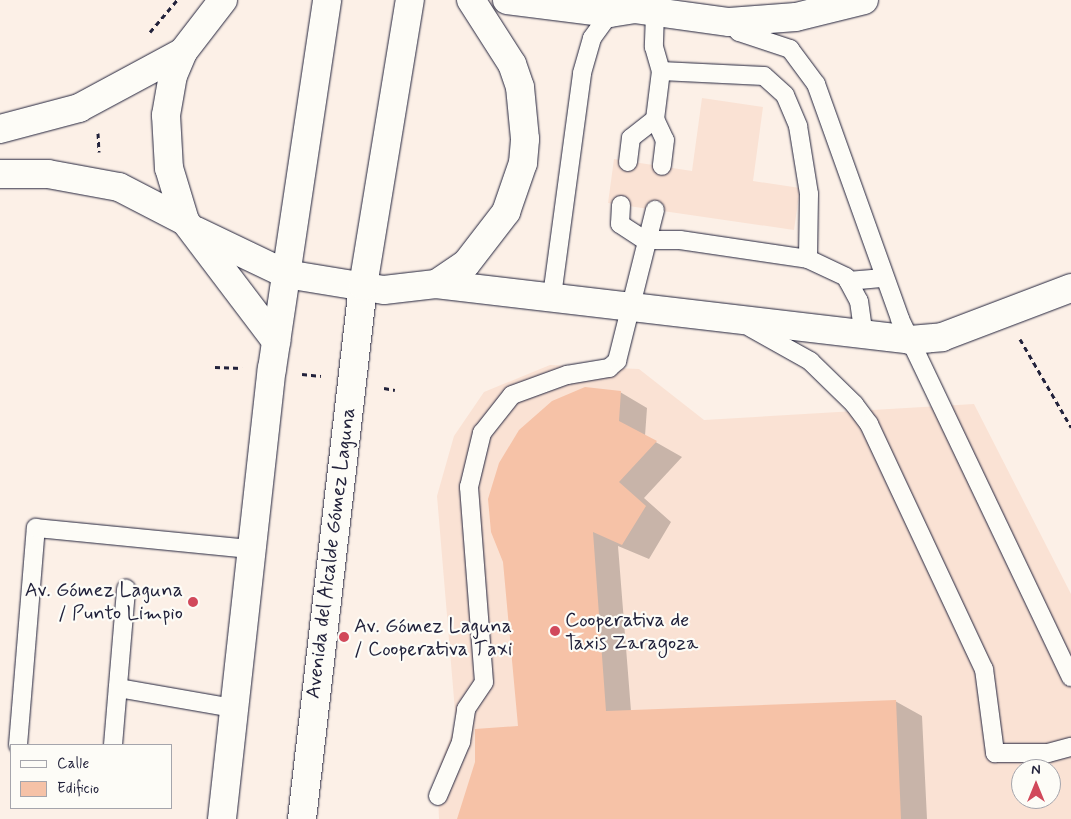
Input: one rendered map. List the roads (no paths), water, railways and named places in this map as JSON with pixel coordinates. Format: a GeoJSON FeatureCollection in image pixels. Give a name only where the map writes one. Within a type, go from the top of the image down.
{"type":"FeatureCollection","features":[{"type":"Feature","properties":{"kind":"main road"},"geometry":{"type":"LineString","coordinates":[[223,0],[183,52],[166,115],[169,168],[191,226],[276,342]]}},
{"type":"Feature","properties":{"kind":"main road"},"geometry":{"type":"LineString","coordinates":[[222,819],[251,549],[276,342],[327,0]]}},
{"type":"Feature","properties":{"kind":"main road","name":"Avenida del Alcalde Gómez Laguna"},"geometry":{"type":"LineString","coordinates":[[302,819],[363,286],[410,0]]}},
{"type":"Feature","properties":{"kind":"main road"},"geometry":{"type":"LineString","coordinates":[[436,284],[466,264],[494,232],[516,189],[523,163],[520,87],[502,42],[471,0]]}},
{"type":"Feature","properties":{"kind":"main road"},"geometry":{"type":"LineString","coordinates":[[507,0],[629,9],[729,22],[796,17],[864,0]]}},
{"type":"Feature","properties":{"kind":"main road"},"geometry":{"type":"LineString","coordinates":[[0,129],[79,108],[183,52]]}},
{"type":"Feature","properties":{"kind":"main road"},"geometry":{"type":"LineString","coordinates":[[0,174],[48,174],[119,187],[286,274],[403,291],[436,284],[630,304],[735,321],[910,340],[942,337],[1005,316],[1071,288]]}},
{"type":"Feature","properties":{"kind":"lane"},"geometry":{"type":"LineString","coordinates":[[552,296],[583,66],[592,38],[629,9],[654,46],[661,71],[655,119],[664,140],[662,166]]}},
{"type":"Feature","properties":{"kind":"lane"},"geometry":{"type":"LineString","coordinates":[[729,22],[739,32],[790,49],[808,69],[884,278],[910,340],[1071,677]]}},
{"type":"Feature","properties":{"kind":"lane"},"geometry":{"type":"LineString","coordinates":[[661,71],[764,76],[785,95],[798,126],[809,194],[808,259]]}},
{"type":"Feature","properties":{"kind":"lane"},"geometry":{"type":"LineString","coordinates":[[628,162],[631,138],[655,119]]}},
{"type":"Feature","properties":{"kind":"lane"},"geometry":{"type":"LineString","coordinates":[[621,205],[620,224],[645,240],[680,240],[808,259],[848,281],[859,301],[864,335]]}},
{"type":"Feature","properties":{"kind":"lane"},"geometry":{"type":"LineString","coordinates":[[438,796],[461,742],[466,708],[484,682],[470,487],[482,432],[512,395],[567,375],[609,368],[621,351],[645,240],[655,210]]}},
{"type":"Feature","properties":{"kind":"lane"},"geometry":{"type":"LineString","coordinates":[[848,281],[884,278]]}},
{"type":"Feature","properties":{"kind":"lane"},"geometry":{"type":"LineString","coordinates":[[735,321],[810,361],[869,424],[984,669],[995,753],[1048,753],[1071,747]]}},
{"type":"Feature","properties":{"kind":"lane"},"geometry":{"type":"LineString","coordinates":[[18,744],[36,528],[251,549]]}},
{"type":"Feature","properties":{"kind":"lane"},"geometry":{"type":"LineString","coordinates":[[113,744],[126,589]]}},
{"type":"Feature","properties":{"kind":"lane"},"geometry":{"type":"LineString","coordinates":[[118,688],[233,708]]}},
{"type":"Feature","properties":{"kind":"place","name":"Av. Gómez Laguna / Punto Limpio"},"geometry":{"type":"Point","coordinates":[193,602]}},
{"type":"Feature","properties":{"kind":"place","name":"Cooperativa de Taxis Zaragoza"},"geometry":{"type":"Point","coordinates":[555,631]}},
{"type":"Feature","properties":{"kind":"place","name":"Av. Gómez Laguna / Cooperativa Taxi"},"geometry":{"type":"Point","coordinates":[344,637]}}]}
